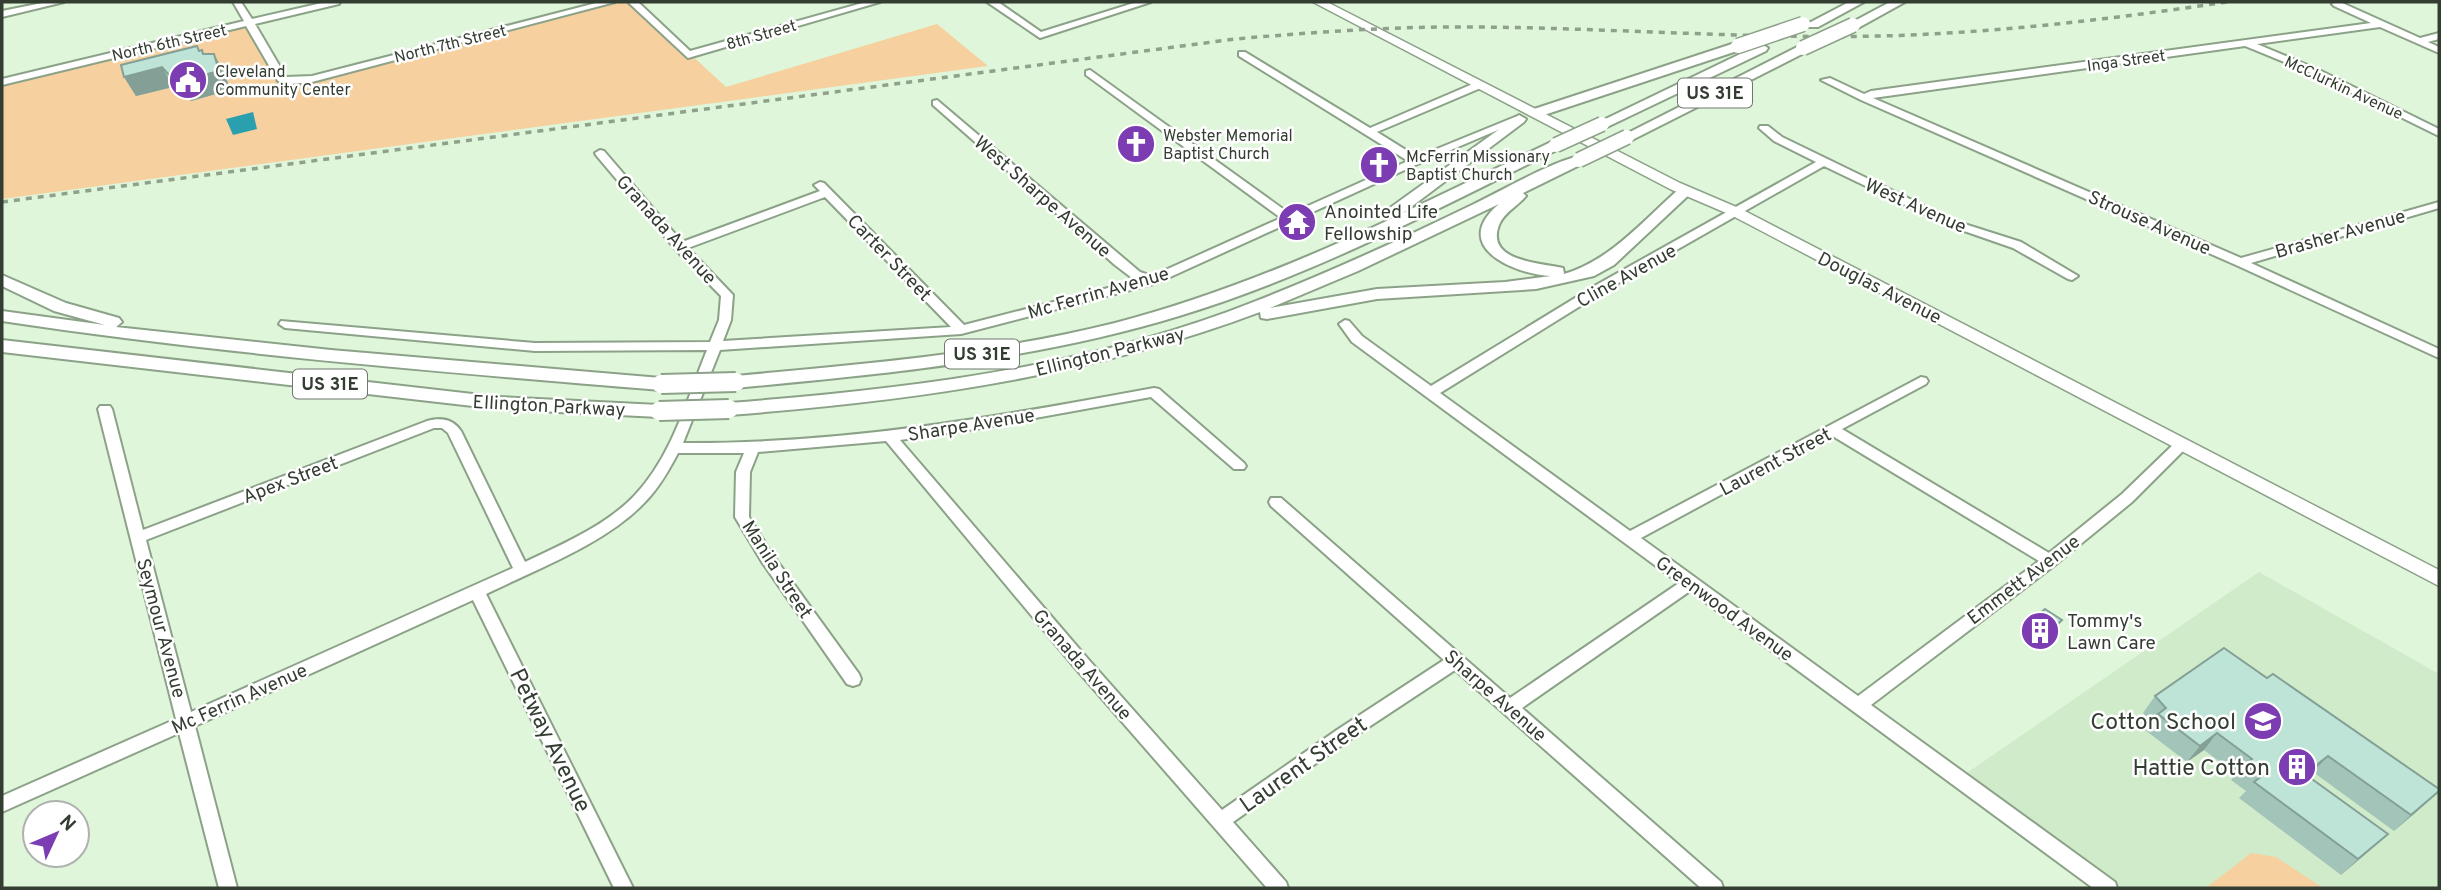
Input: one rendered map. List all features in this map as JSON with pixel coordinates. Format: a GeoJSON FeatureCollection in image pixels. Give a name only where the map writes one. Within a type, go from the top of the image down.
{"type":"FeatureCollection","features":[{"type":"Feature","properties":{"kind":"highway"},"geometry":{"type":"LineString","coordinates":[[1536,113],[1808,23],[1858,2]]}},
{"type":"Feature","properties":{"kind":"highway","name":"Ellington Parkway"},"geometry":{"type":"LineString","coordinates":[[2,346],[499,403],[659,411],[729,409],[864,398],[961,385],[1069,364],[1211,325],[1346,270],[1627,137],[1899,2]]}},
{"type":"Feature","properties":{"kind":"highway","name":"Ellington Parkway"},"geometry":{"type":"LineString","coordinates":[[2,316],[87,329],[323,356],[661,384],[736,382],[877,369],[1043,345],[1120,327],[1211,299],[1343,246],[1762,48],[1808,23]]}},
{"type":"Feature","properties":{"kind":"highway"},"geometry":{"type":"LineString","coordinates":[[1343,246],[1413,199],[1518,119]]}},
{"type":"Feature","properties":{"kind":"highway"},"geometry":{"type":"LineString","coordinates":[[1557,170],[1504,206],[1493,220],[1488,231],[1489,243],[1505,261],[1538,272],[1557,272],[1578,267],[1597,258],[1662,201],[1680,189]]}},
{"type":"Feature","properties":{"kind":"highway"},"geometry":{"type":"LineString","coordinates":[[1211,325],[1390,293],[1536,284],[1577,276],[1608,262],[1680,189]]}},
{"type":"Feature","properties":{"kind":"highway"},"geometry":{"type":"LineString","coordinates":[[2,280],[60,307],[103,320],[200,341]]}},
{"type":"Feature","properties":{"kind":"highway"},"geometry":{"type":"LineString","coordinates":[[2,351],[64,354]]}},
{"type":"Feature","properties":{"kind":"main road","name":"Douglas Avenue"},"geometry":{"type":"LineString","coordinates":[[1319,2],[1680,189],[1736,212],[2439,579]]}},
{"type":"Feature","properties":{"kind":"main road","name":"Mc Ferrin Avenue"},"geometry":{"type":"LineString","coordinates":[[1518,119],[1536,113]]}},
{"type":"Feature","properties":{"kind":"street"},"geometry":{"type":"LineString","coordinates":[[2,15],[60,2]]}},
{"type":"Feature","properties":{"kind":"street"},"geometry":{"type":"LineString","coordinates":[[237,2],[248,23]]}},
{"type":"Feature","properties":{"kind":"street","name":"North 6th Street"},"geometry":{"type":"LineString","coordinates":[[2,82],[336,2]]}},
{"type":"Feature","properties":{"kind":"street","name":"North 7th Street"},"geometry":{"type":"LineString","coordinates":[[248,23],[282,79],[290,81],[312,79],[610,2]]}},
{"type":"Feature","properties":{"kind":"street","name":"8th Street"},"geometry":{"type":"LineString","coordinates":[[633,2],[688,55],[875,2]]}},
{"type":"Feature","properties":{"kind":"street"},"geometry":{"type":"LineString","coordinates":[[992,2],[1040,35],[1146,2]]}},
{"type":"Feature","properties":{"kind":"street"},"geometry":{"type":"LineString","coordinates":[[2337,4],[2439,50]]}},
{"type":"Feature","properties":{"kind":"street","name":"Inga Street"},"geometry":{"type":"LineString","coordinates":[[1868,96],[2381,24]]}},
{"type":"Feature","properties":{"kind":"street"},"geometry":{"type":"LineString","coordinates":[[2419,41],[2439,36]]}},
{"type":"Feature","properties":{"kind":"street","name":"McClurkin Avenue"},"geometry":{"type":"LineString","coordinates":[[2247,44],[2314,71],[2439,133]]}},
{"type":"Feature","properties":{"kind":"street"},"geometry":{"type":"LineString","coordinates":[[1242,54],[1416,161]]}},
{"type":"Feature","properties":{"kind":"street"},"geometry":{"type":"LineString","coordinates":[[1090,73],[1288,218]]}},
{"type":"Feature","properties":{"kind":"street","name":"Strouse Avenue"},"geometry":{"type":"LineString","coordinates":[[1826,80],[1868,96],[2240,262],[2439,354]]}},
{"type":"Feature","properties":{"kind":"street"},"geometry":{"type":"LineString","coordinates":[[1369,132],[1479,85]]}},
{"type":"Feature","properties":{"kind":"street","name":"West Sharpe Avenue"},"geometry":{"type":"LineString","coordinates":[[937,103],[1119,262],[1136,275],[1153,280]]}},
{"type":"Feature","properties":{"kind":"street","name":"Mc Ferrin Avenue"},"geometry":{"type":"LineString","coordinates":[[285,324],[535,347],[715,346],[961,330],[1153,280],[1416,161],[1518,119]]}},
{"type":"Feature","properties":{"kind":"street","name":"West Avenue"},"geometry":{"type":"LineString","coordinates":[[1764,128],[1778,139],[1824,162],[1951,223],[2017,246],[2072,276]]}},
{"type":"Feature","properties":{"kind":"street","name":"Granada Avenue"},"geometry":{"type":"LineString","coordinates":[[600,153],[680,247],[727,295],[725,320],[715,346]]}},
{"type":"Feature","properties":{"kind":"street","name":"Cline Avenue"},"geometry":{"type":"LineString","coordinates":[[1430,393],[1591,293],[1824,162]]}},
{"type":"Feature","properties":{"kind":"street","name":"Carter Street"},"geometry":{"type":"LineString","coordinates":[[680,247],[824,189],[961,330]]}},
{"type":"Feature","properties":{"kind":"street","name":"Brasher Avenue"},"geometry":{"type":"LineString","coordinates":[[2240,262],[2439,205]]}},
{"type":"Feature","properties":{"kind":"street","name":"Greenwood Avenue"},"geometry":{"type":"LineString","coordinates":[[1345,324],[1357,339],[1430,393],[2108,888]]}},
{"type":"Feature","properties":{"kind":"street","name":"Mc Ferrin Avenue"},"geometry":{"type":"LineString","coordinates":[[2,804],[477,592],[607,525],[639,500],[657,478],[674,448],[715,346]]}},
{"type":"Feature","properties":{"kind":"street","name":"Laurent Street"},"geometry":{"type":"LineString","coordinates":[[1629,538],[1921,381]]}},
{"type":"Feature","properties":{"kind":"street","name":"Sharpe Avenue"},"geometry":{"type":"LineString","coordinates":[[674,448],[752,449],[890,437],[1027,416],[1154,392],[1239,466]]}},
{"type":"Feature","properties":{"kind":"street","name":"Seymour Avenue"},"geometry":{"type":"LineString","coordinates":[[105,409],[228,888]]}},
{"type":"Feature","properties":{"kind":"street","name":"Apex Street"},"geometry":{"type":"LineString","coordinates":[[137,538],[432,424],[442,423],[450,425],[454,431],[522,571]]}},
{"type":"Feature","properties":{"kind":"street"},"geometry":{"type":"LineString","coordinates":[[1833,430],[2050,561]]}},
{"type":"Feature","properties":{"kind":"street","name":"Granada Avenue"},"geometry":{"type":"LineString","coordinates":[[890,437],[1082,664],[1279,888]]}},
{"type":"Feature","properties":{"kind":"street","name":"Emmett Avenue"},"geometry":{"type":"LineString","coordinates":[[1858,706],[2050,561],[2127,498],[2182,444]]}},
{"type":"Feature","properties":{"kind":"street","name":"Manila Street"},"geometry":{"type":"LineString","coordinates":[[752,449],[743,472],[742,517],[767,558],[853,679]]}},
{"type":"Feature","properties":{"kind":"street","name":"Sharpe Avenue"},"geometry":{"type":"LineString","coordinates":[[1276,502],[1714,888]]}},
{"type":"Feature","properties":{"kind":"street"},"geometry":{"type":"LineString","coordinates":[[1511,707],[1690,583]]}},
{"type":"Feature","properties":{"kind":"street","name":"Petway Avenue"},"geometry":{"type":"LineString","coordinates":[[477,592],[624,888]]}},
{"type":"Feature","properties":{"kind":"street","name":"Laurent Street"},"geometry":{"type":"LineString","coordinates":[[1220,821],[1343,735],[1456,661]]}},
{"type":"Feature","properties":{"kind":"shaded area"},"geometry":{"type":"Polygon","coordinates":[[[610,2],[634,2],[726,87],[937,24],[988,66],[2,199],[2,82],[248,23],[282,79],[312,79],[610,2]]]}},
{"type":"Feature","properties":{"kind":"shaded area"},"geometry":{"type":"Polygon","coordinates":[[[2259,572],[2439,674],[2439,888],[2108,888],[1958,779],[2259,572]]]}},
{"type":"Feature","properties":{"kind":"shaded area"},"geometry":{"type":"Polygon","coordinates":[[[2251,853],[2276,857],[2323,888],[2206,888],[2251,853]]]}},
{"type":"Feature","properties":{"kind":"water"},"geometry":{"type":"Polygon","coordinates":[[[253,112],[257,129],[233,135],[226,119],[253,112]]]}},
{"type":"Feature","properties":{"kind":"building"},"geometry":{"type":"Polygon","coordinates":[[[197,46],[203,54],[214,54],[219,71],[180,81],[176,74],[170,76],[162,67],[124,77],[121,65],[197,46]]]}},
{"type":"Feature","properties":{"kind":"building"},"geometry":{"type":"Polygon","coordinates":[[[2045,609],[2062,620],[2049,631],[2033,619],[2045,609]]]}},
{"type":"Feature","properties":{"kind":"building","name":"Hattie Cotton"},"geometry":{"type":"Polygon","coordinates":[[[2224,648],[2267,678],[2273,674],[2439,791],[2411,815],[2328,756],[2305,774],[2388,834],[2358,859],[2254,782],[2262,776],[2245,764],[2252,759],[2217,733],[2200,746],[2158,714],[2166,708],[2155,696],[2224,648]]]}},
{"type":"Feature","properties":{"kind":"railway"},"geometry":{"type":"LineString","coordinates":[[2,202],[1235,39],[1357,30],[1448,27],[1779,36],[1880,36],[2054,24],[2227,2]]}},
{"type":"Feature","properties":{"kind":"place","name":"Cleveland Community Center"},"geometry":{"type":"Point","coordinates":[188,80]}},
{"type":"Feature","properties":{"kind":"place","name":"Webster Memorial Baptist Church"},"geometry":{"type":"Point","coordinates":[1136,144]}},
{"type":"Feature","properties":{"kind":"place","name":"McFerrin Missionary Baptist Church"},"geometry":{"type":"Point","coordinates":[1379,165]}},
{"type":"Feature","properties":{"kind":"place","name":"Anointed Life Fellowship"},"geometry":{"type":"Point","coordinates":[1297,222]}},
{"type":"Feature","properties":{"kind":"place","name":"Tommy's Lawn Care"},"geometry":{"type":"Point","coordinates":[2040,631]}},
{"type":"Feature","properties":{"kind":"place","name":"Cotton School"},"geometry":{"type":"Point","coordinates":[2263,721]}},
{"type":"Feature","properties":{"kind":"place","name":"Hattie Cotton"},"geometry":{"type":"Point","coordinates":[2297,767]}}]}
